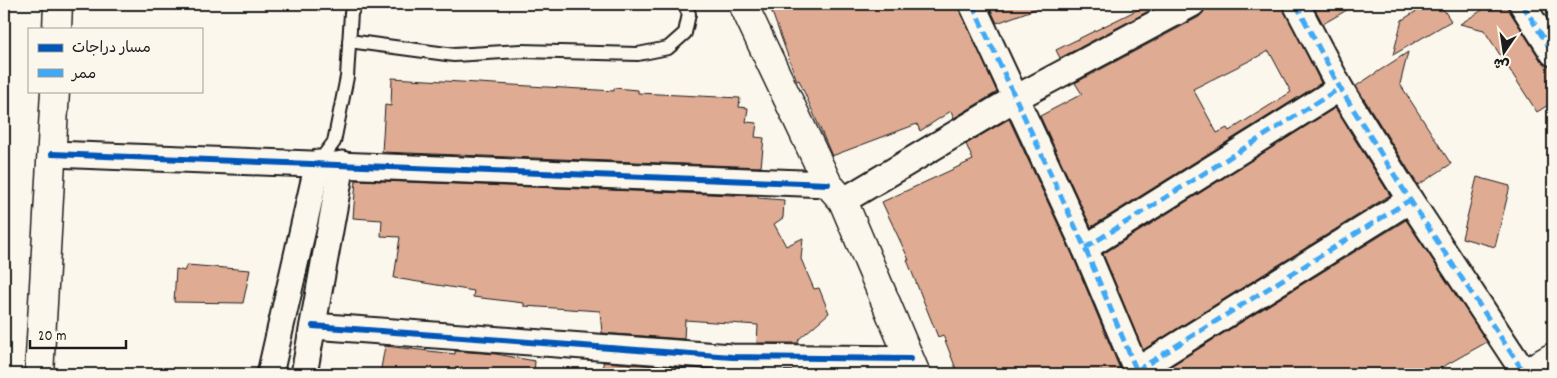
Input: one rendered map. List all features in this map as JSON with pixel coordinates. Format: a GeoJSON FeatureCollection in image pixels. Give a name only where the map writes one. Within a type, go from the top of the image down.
{"type":"FeatureCollection","features":[{"type":"Feature","properties":{"kind":"street"},"geometry":{"type":"LineString","coordinates":[[57,28],[58,4]]}},
{"type":"Feature","properties":{"kind":"street"},"geometry":{"type":"LineString","coordinates":[[314,326],[731,366],[913,367],[836,192],[743,4]]}},
{"type":"Feature","properties":{"kind":"street"},"geometry":{"type":"LineString","coordinates":[[972,4],[1014,99],[1085,248],[1137,373],[1410,200]]}},
{"type":"Feature","properties":{"kind":"street"},"geometry":{"type":"LineString","coordinates":[[52,154],[318,163],[338,153],[836,192],[1192,4]]}},
{"type":"Feature","properties":{"kind":"street"},"geometry":{"type":"LineString","coordinates":[[1296,4],[1340,88],[1410,200],[1525,374],[1553,357]]}},
{"type":"Feature","properties":{"kind":"street"},"geometry":{"type":"LineString","coordinates":[[1522,4],[1553,54]]}},
{"type":"Feature","properties":{"kind":"street"},"geometry":{"type":"LineString","coordinates":[[1085,248],[1340,88]]}},
{"type":"Feature","properties":{"kind":"street"},"geometry":{"type":"LineString","coordinates":[[39,374],[55,92]]}},
{"type":"Feature","properties":{"kind":"street"},"geometry":{"type":"LineString","coordinates":[[304,374],[314,326],[338,153]]}},
{"type":"Feature","properties":{"kind":"street"},"geometry":{"type":"LineString","coordinates":[[270,374],[318,163]]}},
{"type":"Feature","properties":{"kind":"lane"},"geometry":{"type":"LineString","coordinates":[[338,153],[347,77],[351,13],[356,4]]}},
{"type":"Feature","properties":{"kind":"lane"},"geometry":{"type":"LineString","coordinates":[[349,42],[454,55],[521,51],[638,54],[668,48],[685,33],[689,14],[684,4]]}},
{"type":"Feature","properties":{"kind":"building"},"geometry":{"type":"Polygon","coordinates":[[[769,4],[958,4],[997,92],[954,118],[951,111],[920,131],[917,124],[832,156],[799,80],[797,81],[769,4]]]}},
{"type":"Feature","properties":{"kind":"building"},"geometry":{"type":"Polygon","coordinates":[[[988,4],[1042,4],[1043,6],[997,23],[988,4]]]}},
{"type":"Feature","properties":{"kind":"building"},"geometry":{"type":"Polygon","coordinates":[[[1149,4],[1162,4],[1060,58],[1056,50],[1149,4]]]}},
{"type":"Feature","properties":{"kind":"building"},"geometry":{"type":"Polygon","coordinates":[[[1206,4],[1282,4],[1321,83],[1091,227],[1040,116],[1082,94],[1075,83],[1199,17],[1204,11],[1206,4]],[[1269,51],[1193,89],[1217,133],[1227,128],[1229,131],[1291,92],[1269,51]]]}},
{"type":"Feature","properties":{"kind":"building"},"geometry":{"type":"Polygon","coordinates":[[[1312,4],[1357,4],[1323,24],[1312,4]]]}},
{"type":"Feature","properties":{"kind":"building"},"geometry":{"type":"Polygon","coordinates":[[[1428,4],[1440,4],[1451,21],[1393,55],[1402,20],[1428,4]]]}},
{"type":"Feature","properties":{"kind":"building"},"geometry":{"type":"Polygon","coordinates":[[[1492,4],[1508,4],[1510,12],[1541,61],[1553,67],[1553,102],[1537,112],[1484,30],[1460,24],[1492,4]]]}},
{"type":"Feature","properties":{"kind":"building"},"geometry":{"type":"Polygon","coordinates":[[[1408,52],[1400,84],[1451,164],[1418,185],[1356,86],[1408,52]]]}},
{"type":"Feature","properties":{"kind":"building"},"geometry":{"type":"Polygon","coordinates":[[[392,78],[614,91],[614,88],[638,90],[638,93],[740,98],[739,107],[748,108],[746,122],[757,123],[755,137],[764,138],[761,167],[382,152],[385,105],[391,106],[392,78]]]}},
{"type":"Feature","properties":{"kind":"building"},"geometry":{"type":"Polygon","coordinates":[[[1335,108],[1390,195],[1143,350],[1103,254],[1335,108]]]}},
{"type":"Feature","properties":{"kind":"building"},"geometry":{"type":"Polygon","coordinates":[[[1009,119],[1072,254],[1122,374],[958,374],[943,335],[938,337],[907,260],[909,260],[882,202],[973,160],[966,144],[1009,119]]]}},
{"type":"Feature","properties":{"kind":"building"},"geometry":{"type":"Polygon","coordinates":[[[1477,177],[1510,186],[1495,247],[1462,238],[1477,177]]]}},
{"type":"Feature","properties":{"kind":"building"},"geometry":{"type":"Polygon","coordinates":[[[356,180],[758,196],[758,198],[784,200],[783,218],[774,224],[786,246],[803,238],[801,259],[814,289],[819,288],[829,313],[799,339],[798,343],[757,343],[758,325],[685,320],[684,339],[602,333],[600,311],[524,306],[524,303],[473,297],[474,291],[394,278],[400,237],[381,236],[382,220],[353,218],[356,180]]]}},
{"type":"Feature","properties":{"kind":"building"},"geometry":{"type":"Polygon","coordinates":[[[1406,220],[1487,342],[1430,374],[1158,374],[1406,220]]]}},
{"type":"Feature","properties":{"kind":"building"},"geometry":{"type":"Polygon","coordinates":[[[187,265],[250,270],[243,303],[174,302],[176,269],[184,271],[187,265]]]}},
{"type":"Feature","properties":{"kind":"building"},"geometry":{"type":"Polygon","coordinates":[[[385,346],[455,354],[455,351],[496,354],[535,361],[534,374],[380,374],[385,346]]]}},
{"type":"Feature","properties":{"kind":"building"},"geometry":{"type":"Polygon","coordinates":[[[603,362],[683,368],[683,374],[604,374],[603,362]]]}},
{"type":"Feature","properties":{"kind":"marked path"},"geometry":{"type":"LineString","coordinates":[[972,4],[1085,248],[1138,374]]}},
{"type":"Feature","properties":{"kind":"marked path"},"geometry":{"type":"LineString","coordinates":[[1296,4],[1340,88],[1410,200],[1525,374]]}},
{"type":"Feature","properties":{"kind":"marked path"},"geometry":{"type":"LineString","coordinates":[[1522,4],[1553,53]]}},
{"type":"Feature","properties":{"kind":"marked path"},"geometry":{"type":"LineString","coordinates":[[1085,248],[1340,88]]}},
{"type":"Feature","properties":{"kind":"marked path"},"geometry":{"type":"LineString","coordinates":[[1136,371],[1410,200]]}},
{"type":"Feature","properties":{"kind":"cycle path"},"geometry":{"type":"LineString","coordinates":[[52,154],[828,184]]}},
{"type":"Feature","properties":{"kind":"cycle path"},"geometry":{"type":"LineString","coordinates":[[313,326],[732,357],[910,359]]}}]}
